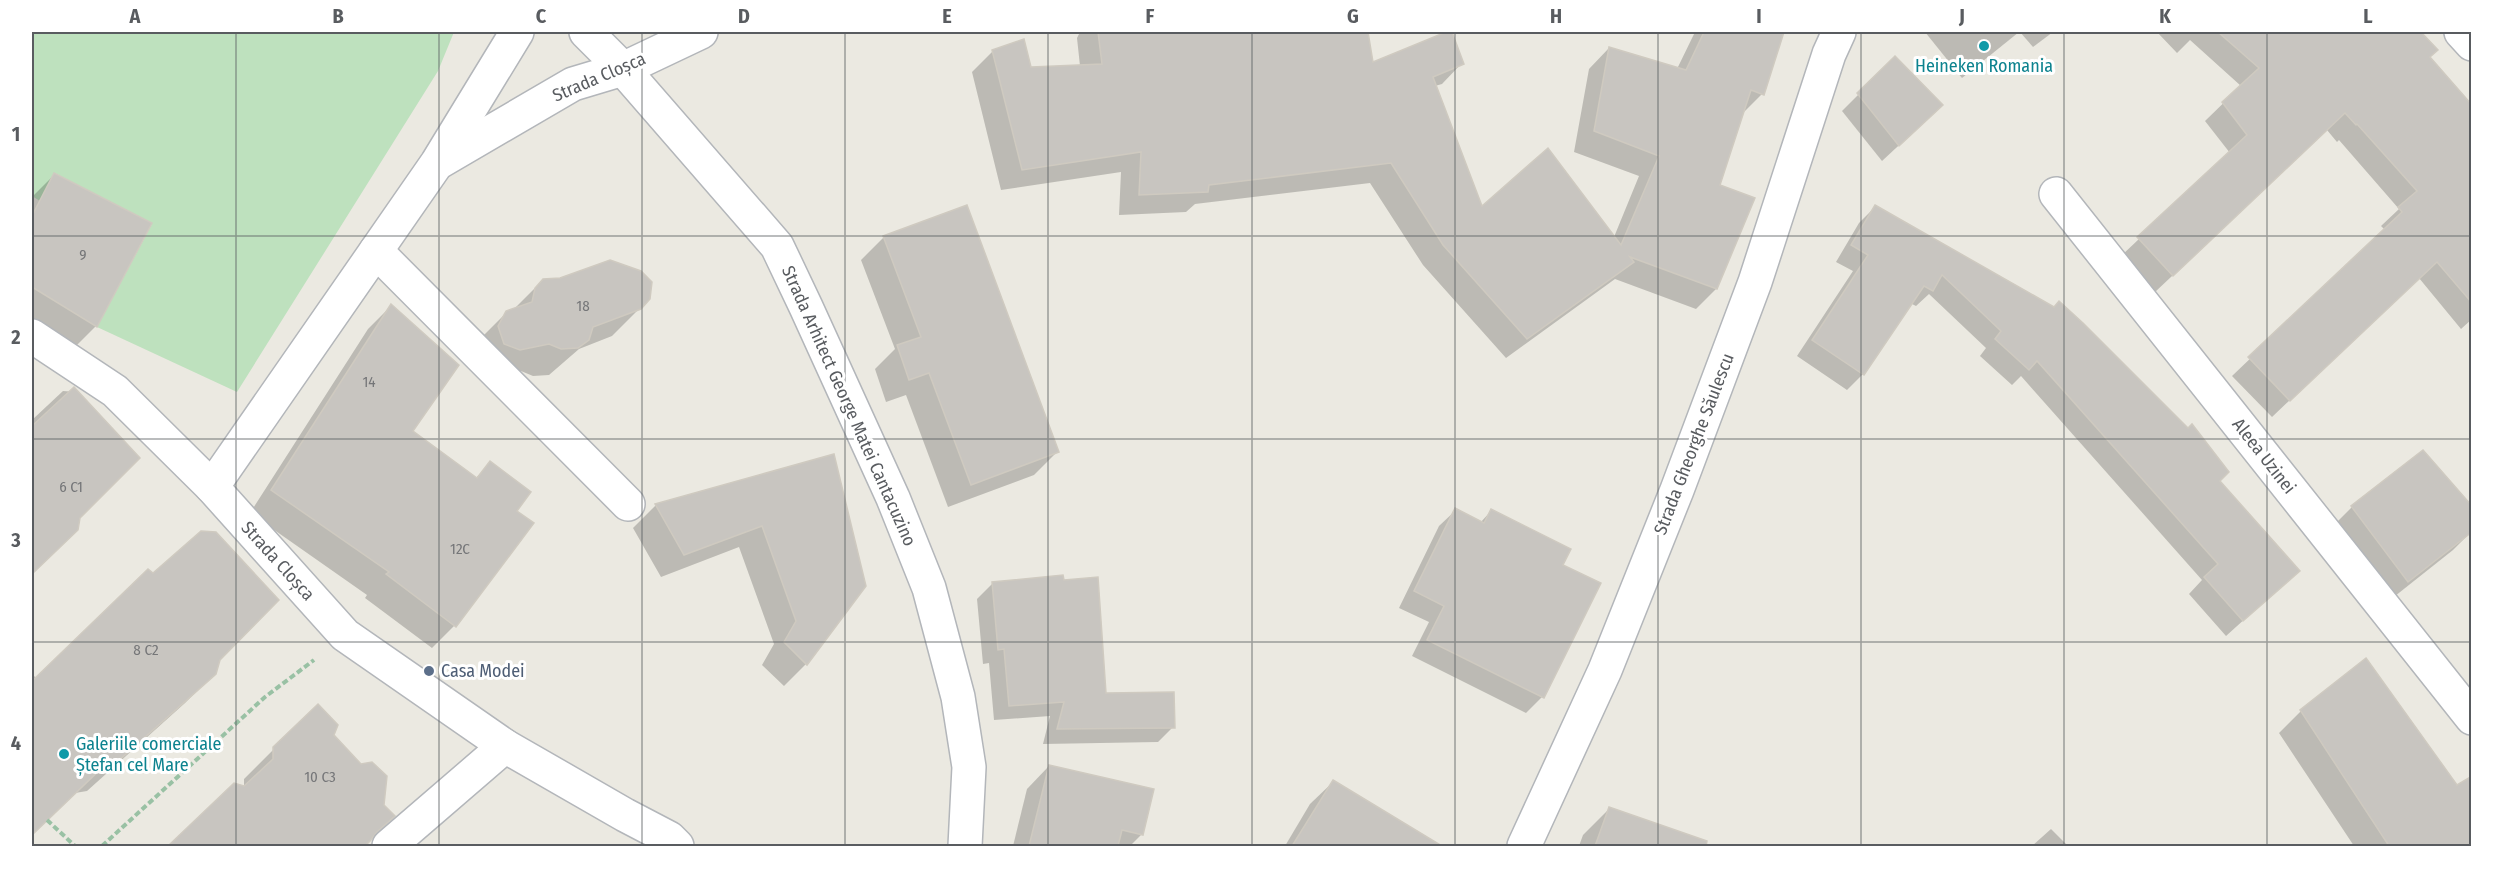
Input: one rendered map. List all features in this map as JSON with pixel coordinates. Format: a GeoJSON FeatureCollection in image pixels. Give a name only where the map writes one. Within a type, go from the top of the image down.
{"type":"FeatureCollection","features":[{"type":"Feature","properties":{"kind":"street","name":"Strada Cloșca"},"geometry":{"type":"LineString","coordinates":[[517,32],[437,163],[212,488],[345,635],[505,746],[669,838],[677,846]]}},
{"type":"Feature","properties":{"kind":"street","name":"Strada Arhitect George Matei Cantacuzino"},"geometry":{"type":"LineString","coordinates":[[586,32],[623,69],[777,246],[893,498],[929,588],[958,697],[969,767],[965,846]]}},
{"type":"Feature","properties":{"kind":"street","name":"Strada Cloșca"},"geometry":{"type":"LineString","coordinates":[[437,163],[573,84],[623,69],[700,32]]}},
{"type":"Feature","properties":{"kind":"street","name":"Strada Gheorghe Săulescu"},"geometry":{"type":"LineString","coordinates":[[1524,846],[1605,670],[1677,490],[1755,282],[1829,54],[1839,32]]}},
{"type":"Feature","properties":{"kind":"street"},"geometry":{"type":"LineString","coordinates":[[2461,32],[2472,44]]}},
{"type":"Feature","properties":{"kind":"street","name":"Aleea Uzinei"},"geometry":{"type":"LineString","coordinates":[[2056,194],[2472,718]]}},
{"type":"Feature","properties":{"kind":"street"},"geometry":{"type":"LineString","coordinates":[[376,251],[628,504]]}},
{"type":"Feature","properties":{"kind":"street"},"geometry":{"type":"LineString","coordinates":[[32,336],[115,391],[212,488]]}},
{"type":"Feature","properties":{"kind":"street"},"geometry":{"type":"LineString","coordinates":[[389,846],[505,746]]}},
{"type":"Feature","properties":{"kind":"path"},"geometry":{"type":"LineString","coordinates":[[102,846],[265,697],[345,635]]}},
{"type":"Feature","properties":{"kind":"path"},"geometry":{"type":"LineString","coordinates":[[47,820],[75,846]]}},
{"type":"Feature","properties":{"kind":"green space"},"geometry":{"type":"Polygon","coordinates":[[[32,32],[454,32],[438,71],[237,392],[97,327],[152,224],[55,173],[40,201],[32,196],[32,32]]]}},
{"type":"Feature","properties":{"kind":"building"},"geometry":{"type":"Polygon","coordinates":[[[1098,32],[1368,32],[1373,62],[1446,32],[1452,32],[1464,64],[1433,77],[1482,206],[1548,148],[1621,245],[1659,156],[1594,131],[1609,47],[1686,70],[1704,32],[1784,32],[1764,95],[1751,90],[1720,185],[1755,198],[1717,289],[1630,257],[1634,262],[1527,339],[1443,245],[1391,163],[1209,185],[1208,192],[1139,195],[1141,152],[1022,170],[992,50],[1024,39],[1031,67],[1102,64],[1098,32]]]}},
{"type":"Feature","properties":{"kind":"building"},"geometry":{"type":"Polygon","coordinates":[[[2218,32],[2421,32],[2438,50],[2430,57],[2472,105],[2472,303],[2437,262],[2290,401],[2248,357],[2402,212],[2398,207],[2417,191],[2345,113],[2173,276],[2137,237],[2247,135],[2222,102],[2259,68],[2218,32]]]}},
{"type":"Feature","properties":{"kind":"building"},"geometry":{"type":"Polygon","coordinates":[[[1895,56],[1943,105],[1899,146],[1857,93],[1895,56]]]}},
{"type":"Feature","properties":{"kind":"building"},"geometry":{"type":"Polygon","coordinates":[[[54,173],[152,223],[97,327],[32,287],[32,216],[54,173]]]}},
{"type":"Feature","properties":{"kind":"building"},"geometry":{"type":"Polygon","coordinates":[[[967,205],[1059,452],[971,485],[929,373],[909,380],[897,345],[921,337],[883,236],[967,205]]]}},
{"type":"Feature","properties":{"kind":"building"},"geometry":{"type":"Polygon","coordinates":[[[1875,205],[2054,307],[2059,301],[2188,428],[2192,424],[2229,472],[2220,481],[2300,571],[2243,621],[2204,577],[2218,564],[2037,361],[2029,370],[1995,339],[2001,331],[1942,275],[1933,291],[1924,286],[1864,375],[1812,340],[1868,255],[1851,245],[1875,205]]]}},
{"type":"Feature","properties":{"kind":"building"},"geometry":{"type":"Polygon","coordinates":[[[610,260],[641,271],[652,282],[650,299],[641,309],[593,327],[589,340],[578,348],[561,349],[549,344],[520,350],[504,344],[498,326],[506,311],[532,302],[535,288],[543,279],[560,278],[610,260]]]}},
{"type":"Feature","properties":{"kind":"building"},"geometry":{"type":"Polygon","coordinates":[[[391,304],[459,365],[413,431],[477,478],[490,461],[531,492],[517,511],[534,523],[456,627],[386,574],[389,572],[271,490],[391,304]]]}},
{"type":"Feature","properties":{"kind":"building"},"geometry":{"type":"Polygon","coordinates":[[[74,387],[140,458],[80,518],[78,530],[32,574],[32,426],[74,387]]]}},
{"type":"Feature","properties":{"kind":"building"},"geometry":{"type":"Polygon","coordinates":[[[2423,450],[2472,506],[2472,532],[2408,582],[2351,506],[2423,450]]]}},
{"type":"Feature","properties":{"kind":"building"},"geometry":{"type":"Polygon","coordinates":[[[834,454],[866,586],[807,665],[784,642],[796,621],[762,526],[684,555],[655,504],[834,454]]]}},
{"type":"Feature","properties":{"kind":"building"},"geometry":{"type":"Polygon","coordinates":[[[1455,508],[1484,523],[1491,509],[1571,549],[1563,565],[1601,583],[1544,698],[1427,640],[1444,606],[1414,591],[1455,508]]]}},
{"type":"Feature","properties":{"kind":"building"},"geometry":{"type":"Polygon","coordinates":[[[201,531],[216,532],[279,600],[220,660],[216,674],[117,762],[106,764],[32,835],[32,681],[148,569],[153,573],[201,531]]]}},
{"type":"Feature","properties":{"kind":"building"},"geometry":{"type":"Polygon","coordinates":[[[1063,575],[1064,580],[1098,577],[1106,693],[1174,692],[1175,728],[1057,729],[1064,702],[1009,706],[1004,649],[998,650],[992,582],[1063,575]]]}},
{"type":"Feature","properties":{"kind":"building"},"geometry":{"type":"Polygon","coordinates":[[[2366,658],[2457,785],[2472,776],[2472,846],[2389,846],[2300,710],[2366,658]]]}},
{"type":"Feature","properties":{"kind":"building"},"geometry":{"type":"Polygon","coordinates":[[[318,704],[338,725],[334,735],[361,764],[372,762],[387,776],[384,805],[395,816],[365,846],[168,846],[234,783],[244,786],[273,759],[273,747],[318,704]]]}},
{"type":"Feature","properties":{"kind":"building"},"geometry":{"type":"Polygon","coordinates":[[[1049,765],[1154,789],[1143,835],[1122,830],[1118,846],[1029,846],[1049,765]]]}},
{"type":"Feature","properties":{"kind":"building"},"geometry":{"type":"Polygon","coordinates":[[[1333,780],[1442,846],[1292,846],[1333,780]]]}},
{"type":"Feature","properties":{"kind":"building"},"geometry":{"type":"Polygon","coordinates":[[[1609,807],[1707,841],[1706,846],[1595,846],[1609,807]]]}},
{"type":"Feature","properties":{"kind":"place","name":"Heineken Romania"},"geometry":{"type":"Point","coordinates":[1984,46]}},
{"type":"Feature","properties":{"kind":"place","name":"Casa Modei"},"geometry":{"type":"Point","coordinates":[429,671]}},
{"type":"Feature","properties":{"kind":"place","name":"Galeriile comerciale Ștefan cel Mare"},"geometry":{"type":"Point","coordinates":[64,754]}}]}
